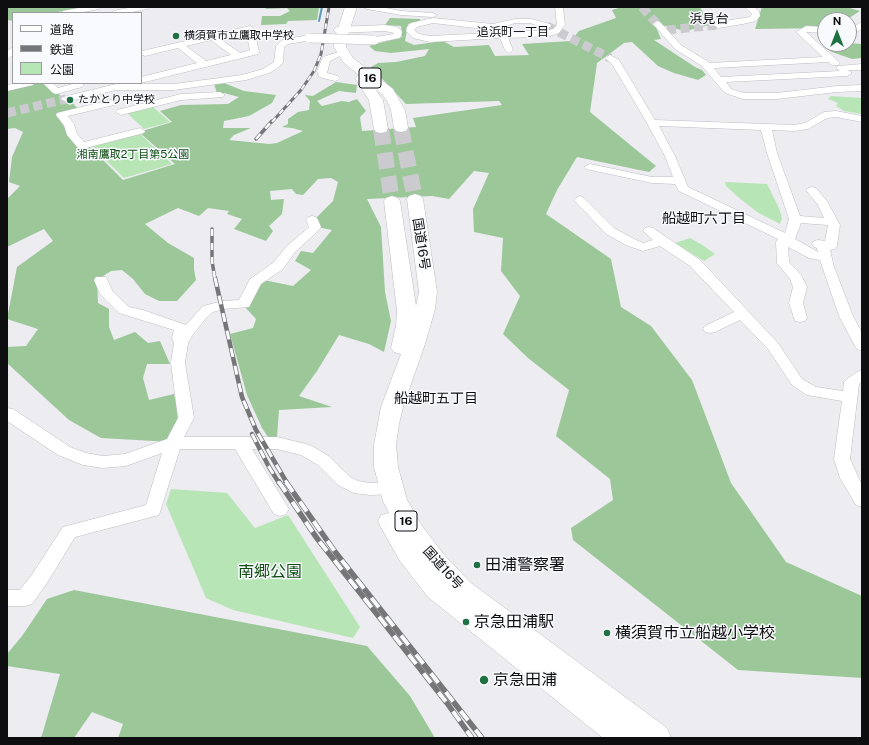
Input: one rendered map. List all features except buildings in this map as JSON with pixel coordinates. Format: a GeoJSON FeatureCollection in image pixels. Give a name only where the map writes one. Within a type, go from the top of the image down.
{"type":"FeatureCollection","features":[{"type":"Feature","properties":{"kind":"highway","name":"16"},"geometry":{"type":"LineString","coordinates":[[345,7],[340,30],[340,43],[344,55],[348,60],[388,92],[398,110],[401,128]]}},
{"type":"Feature","properties":{"kind":"highway","name":"16"},"geometry":{"type":"LineString","coordinates":[[351,7],[333,43],[338,56],[362,78],[376,100],[381,129]]}},
{"type":"Feature","properties":{"kind":"highway","name":"国道16号"},"geometry":{"type":"LineString","coordinates":[[404,200],[409,237],[406,326],[402,344],[377,417],[373,450],[375,477],[395,501],[413,533],[436,563],[462,591],[656,738]]}},
{"type":"Feature","properties":{"kind":"highway","name":"国道16号"},"geometry":{"type":"LineString","coordinates":[[385,488],[381,502],[393,528],[409,554],[437,589],[468,615],[627,738]]}},
{"type":"Feature","properties":{"kind":"street"},"geometry":{"type":"LineString","coordinates":[[121,12],[144,7]]}},
{"type":"Feature","properties":{"kind":"street"},"geometry":{"type":"LineString","coordinates":[[367,7],[406,13],[454,17],[497,25]]}},
{"type":"Feature","properties":{"kind":"street"},"geometry":{"type":"LineString","coordinates":[[547,26],[536,22],[525,21],[515,21],[493,27],[433,20],[414,24],[411,27],[410,32],[416,36],[430,39],[540,34],[556,31],[561,25],[559,7]]}},
{"type":"Feature","properties":{"kind":"street"},"geometry":{"type":"LineString","coordinates":[[718,25],[743,22],[753,19],[756,16],[756,13],[749,7]]}},
{"type":"Feature","properties":{"kind":"street"},"geometry":{"type":"LineString","coordinates":[[73,12],[94,9]]}},
{"type":"Feature","properties":{"kind":"street"},"geometry":{"type":"LineString","coordinates":[[142,79],[163,68],[204,64],[255,52],[250,28],[212,38],[143,51]]}},
{"type":"Feature","properties":{"kind":"street"},"geometry":{"type":"LineString","coordinates":[[66,99],[130,85],[174,87],[243,78],[270,69],[278,63],[280,46],[285,42],[309,38],[374,40],[397,36],[398,32],[394,29],[385,28],[340,30]]}},
{"type":"Feature","properties":{"kind":"street"},"geometry":{"type":"LineString","coordinates":[[662,28],[675,44],[709,66],[831,59]]}},
{"type":"Feature","properties":{"kind":"street"},"geometry":{"type":"LineString","coordinates":[[817,30],[806,29],[800,32],[817,47]]}},
{"type":"Feature","properties":{"kind":"street"},"geometry":{"type":"LineString","coordinates":[[503,36],[509,50]]}},
{"type":"Feature","properties":{"kind":"street"},"geometry":{"type":"LineString","coordinates":[[212,38],[238,56]]}},
{"type":"Feature","properties":{"kind":"street"},"geometry":{"type":"LineString","coordinates":[[179,45],[204,64]]}},
{"type":"Feature","properties":{"kind":"street"},"geometry":{"type":"LineString","coordinates":[[143,51],[163,68]]}},
{"type":"Feature","properties":{"kind":"street"},"geometry":{"type":"LineString","coordinates":[[823,52],[861,85]]}},
{"type":"Feature","properties":{"kind":"street"},"geometry":{"type":"LineString","coordinates":[[334,78],[322,75],[322,71],[326,59],[338,56]]}},
{"type":"Feature","properties":{"kind":"street"},"geometry":{"type":"LineString","coordinates":[[610,58],[616,62],[652,123],[670,156],[683,189],[791,231],[824,251],[846,316],[862,346]]}},
{"type":"Feature","properties":{"kind":"street"},"geometry":{"type":"LineString","coordinates":[[705,64],[728,91],[743,96],[777,96],[861,85]]}},
{"type":"Feature","properties":{"kind":"street"},"geometry":{"type":"LineString","coordinates":[[718,80],[844,71],[862,67]]}},
{"type":"Feature","properties":{"kind":"street"},"geometry":{"type":"LineString","coordinates":[[7,88],[25,84]]}},
{"type":"Feature","properties":{"kind":"street"},"geometry":{"type":"LineString","coordinates":[[49,84],[56,91],[85,84]]}},
{"type":"Feature","properties":{"kind":"street"},"geometry":{"type":"LineString","coordinates":[[90,84],[99,91],[140,131],[82,146],[72,135],[69,124],[61,115],[111,103]]}},
{"type":"Feature","properties":{"kind":"street"},"geometry":{"type":"LineString","coordinates":[[121,112],[182,97],[220,95]]}},
{"type":"Feature","properties":{"kind":"street"},"geometry":{"type":"LineString","coordinates":[[652,123],[803,128],[827,114],[836,114],[862,119]]}},
{"type":"Feature","properties":{"kind":"street"},"geometry":{"type":"LineString","coordinates":[[766,127],[791,231]]}},
{"type":"Feature","properties":{"kind":"street"},"geometry":{"type":"LineString","coordinates":[[590,167],[652,180],[679,181]]}},
{"type":"Feature","properties":{"kind":"street"},"geometry":{"type":"LineString","coordinates":[[812,190],[834,224],[831,246],[824,251]]}},
{"type":"Feature","properties":{"kind":"street"},"geometry":{"type":"LineString","coordinates":[[580,200],[610,231],[630,242],[643,247],[662,241]]}},
{"type":"Feature","properties":{"kind":"street"},"geometry":{"type":"LineString","coordinates":[[7,598],[24,598],[40,578],[69,532],[153,510],[173,443],[186,418],[178,363],[181,343],[194,322],[208,309],[223,305],[244,304],[256,282],[278,266],[291,249],[312,231],[315,227],[312,220]]}},
{"type":"Feature","properties":{"kind":"street"},"geometry":{"type":"LineString","coordinates":[[800,318],[796,303],[800,287],[796,278],[783,263],[782,242],[791,231],[832,222]]}},
{"type":"Feature","properties":{"kind":"street"},"geometry":{"type":"LineString","coordinates":[[649,230],[662,241],[696,263],[773,346],[797,382],[812,391],[849,397]]}},
{"type":"Feature","properties":{"kind":"street"},"geometry":{"type":"LineString","coordinates":[[101,280],[107,294],[124,310],[180,327],[181,331],[179,338],[181,343]]}},
{"type":"Feature","properties":{"kind":"street"},"geometry":{"type":"LineString","coordinates":[[710,329],[743,313]]}},
{"type":"Feature","properties":{"kind":"street"},"geometry":{"type":"LineString","coordinates":[[862,375],[852,382],[842,459],[849,478],[862,500]]}},
{"type":"Feature","properties":{"kind":"street"},"geometry":{"type":"LineString","coordinates":[[7,412],[64,451],[83,459],[103,462],[126,460],[173,443],[277,443],[301,448],[324,461],[344,481],[354,487],[385,488]]}},
{"type":"Feature","properties":{"kind":"street"},"geometry":{"type":"LineString","coordinates":[[240,442],[280,509]]}},
{"type":"Feature","properties":{"kind":"green space"},"geometry":{"type":"Polygon","coordinates":[[[7,7],[81,8],[58,12],[12,12],[12,21],[7,20],[7,7]]]}},
{"type":"Feature","properties":{"kind":"green space"},"geometry":{"type":"Polygon","coordinates":[[[265,7],[319,8],[317,20],[288,21],[286,24],[261,25],[262,16],[280,16],[290,11],[287,8],[266,9],[265,7]]]}},
{"type":"Feature","properties":{"kind":"green space"},"geometry":{"type":"Polygon","coordinates":[[[622,7],[700,7],[710,25],[685,31],[658,24],[655,25],[661,39],[654,40],[702,70],[706,75],[698,80],[674,73],[658,66],[632,42],[624,43],[597,63],[590,112],[656,166],[649,172],[577,157],[557,190],[546,214],[611,259],[621,307],[651,326],[692,380],[731,483],[786,562],[862,596],[862,678],[738,670],[573,540],[571,528],[613,500],[610,479],[556,436],[569,390],[528,358],[503,334],[520,296],[501,271],[503,238],[474,232],[473,209],[489,173],[474,171],[449,199],[432,196],[367,199],[381,227],[385,292],[391,321],[384,352],[369,344],[339,335],[317,371],[299,396],[332,407],[279,410],[277,437],[268,437],[262,428],[247,395],[230,334],[253,328],[256,319],[245,307],[263,280],[293,286],[311,270],[295,261],[301,251],[313,253],[332,230],[317,227],[315,219],[333,201],[338,182],[331,178],[318,179],[303,195],[296,194],[292,189],[270,191],[271,200],[284,199],[282,214],[269,226],[273,231],[266,241],[234,229],[242,219],[227,214],[229,211],[208,208],[199,216],[178,208],[145,224],[168,243],[194,258],[196,280],[177,301],[159,301],[145,294],[133,279],[122,270],[111,271],[97,280],[98,303],[109,309],[109,327],[114,340],[135,332],[148,343],[160,341],[170,364],[147,364],[143,378],[149,400],[174,394],[179,417],[172,442],[101,438],[69,420],[7,363],[7,347],[26,346],[38,329],[7,319],[17,267],[53,241],[44,229],[7,247],[7,199],[20,186],[9,182],[12,157],[23,132],[15,128],[7,129],[7,89],[31,84],[45,84],[65,99],[70,100],[78,109],[56,115],[77,145],[89,146],[123,180],[175,164],[139,132],[172,122],[160,111],[181,105],[228,104],[239,97],[224,93],[217,93],[214,84],[224,83],[244,91],[276,95],[272,103],[249,116],[224,121],[223,128],[251,128],[234,135],[229,140],[269,144],[277,143],[303,131],[282,127],[288,124],[288,119],[298,112],[309,110],[310,101],[305,95],[313,96],[336,82],[357,85],[356,93],[339,91],[317,101],[322,106],[342,101],[349,102],[357,99],[366,111],[360,117],[362,131],[416,127],[413,118],[502,105],[499,101],[406,104],[371,67],[378,63],[396,62],[425,56],[429,49],[391,53],[375,51],[369,46],[402,37],[401,26],[385,25],[390,18],[420,19],[420,21],[408,24],[405,41],[414,45],[443,41],[454,47],[489,45],[495,56],[529,55],[522,44],[571,41],[579,31],[616,18],[612,10],[622,7]]]}},
{"type":"Feature","properties":{"kind":"green space"},"geometry":{"type":"Polygon","coordinates":[[[762,7],[846,7],[860,11],[857,13],[817,12],[817,28],[755,29],[762,7]]]}},
{"type":"Feature","properties":{"kind":"green space"},"geometry":{"type":"Polygon","coordinates":[[[857,44],[862,44],[862,58],[852,59],[832,52],[857,52],[857,44]]]}},
{"type":"Feature","properties":{"kind":"green space"},"geometry":{"type":"Polygon","coordinates":[[[831,96],[862,98],[862,114],[844,111],[836,106],[838,103],[828,99],[831,96]]]}},
{"type":"Feature","properties":{"kind":"green space","name":"湘南鷹取2丁目第5公園"},"geometry":{"type":"Polygon","coordinates":[[[151,105],[170,122],[144,129],[126,112],[151,105]]]}},
{"type":"Feature","properties":{"kind":"green space","name":"湘南鷹取2丁目第5公園"},"geometry":{"type":"Polygon","coordinates":[[[139,133],[172,164],[124,178],[91,146],[139,133]]]}},
{"type":"Feature","properties":{"kind":"green space"},"geometry":{"type":"Polygon","coordinates":[[[725,182],[767,184],[779,208],[782,218],[780,224],[757,212],[726,186],[725,182]]]}},
{"type":"Feature","properties":{"kind":"green space"},"geometry":{"type":"Polygon","coordinates":[[[690,238],[715,254],[704,261],[675,243],[690,238]]]}},
{"type":"Feature","properties":{"kind":"green space","name":"南郷公園"},"geometry":{"type":"Polygon","coordinates":[[[171,489],[227,493],[255,528],[288,515],[360,627],[353,638],[233,610],[206,598],[166,504],[171,489]]]}},
{"type":"Feature","properties":{"kind":"green space"},"geometry":{"type":"Polygon","coordinates":[[[74,590],[367,646],[410,696],[435,738],[118,738],[123,724],[92,712],[74,738],[40,738],[60,674],[7,666],[7,654],[22,636],[47,599],[74,590]]]}},
{"type":"Feature","properties":{"kind":"waterway"},"geometry":{"type":"LineString","coordinates":[[319,21],[322,7]]}},
{"type":"Feature","properties":{"kind":"tunnel"},"geometry":{"type":"LineString","coordinates":[[642,7],[657,24]]}},
{"type":"Feature","properties":{"kind":"tunnel"},"geometry":{"type":"LineString","coordinates":[[667,30],[718,25]]}},
{"type":"Feature","properties":{"kind":"tunnel"},"geometry":{"type":"LineString","coordinates":[[547,26],[610,58]]}},
{"type":"Feature","properties":{"kind":"tunnel"},"geometry":{"type":"LineString","coordinates":[[7,113],[66,99]]}},
{"type":"Feature","properties":{"kind":"tunnel"},"geometry":{"type":"LineString","coordinates":[[401,128],[415,199]]}},
{"type":"Feature","properties":{"kind":"tunnel"},"geometry":{"type":"LineString","coordinates":[[381,129],[392,201]]}},
{"type":"Feature","properties":{"kind":"railway"},"geometry":{"type":"LineString","coordinates":[[272,122],[301,90],[314,71],[321,54],[329,7]]}},
{"type":"Feature","properties":{"kind":"railway"},"geometry":{"type":"LineString","coordinates":[[256,139],[272,121]]}},
{"type":"Feature","properties":{"kind":"railway"},"geometry":{"type":"LineString","coordinates":[[212,229],[212,261],[215,279]]}},
{"type":"Feature","properties":{"kind":"railway"},"geometry":{"type":"LineString","coordinates":[[215,278],[242,397],[256,430],[287,483]]}},
{"type":"Feature","properties":{"kind":"railway"},"geometry":{"type":"LineString","coordinates":[[252,434],[279,483]]}},
{"type":"Feature","properties":{"kind":"railway"},"geometry":{"type":"LineString","coordinates":[[279,482],[316,537],[447,703],[472,738]]}},
{"type":"Feature","properties":{"kind":"railway"},"geometry":{"type":"LineString","coordinates":[[286,482],[336,553],[482,738]]}},
{"type":"Feature","properties":{"kind":"place","name":"横須賀市立鷹取中学校"},"geometry":{"type":"Point","coordinates":[176,36]}},
{"type":"Feature","properties":{"kind":"place","name":"たかとり中学校"},"geometry":{"type":"Point","coordinates":[70,100]}},
{"type":"Feature","properties":{"kind":"place","name":"田浦警察署"},"geometry":{"type":"Point","coordinates":[477,565]}},
{"type":"Feature","properties":{"kind":"place","name":"京急田浦駅"},"geometry":{"type":"Point","coordinates":[466,622]}},
{"type":"Feature","properties":{"kind":"place","name":"横須賀市立船越小学校"},"geometry":{"type":"Point","coordinates":[607,633]}},
{"type":"Feature","properties":{"kind":"place","name":"京急田浦"},"geometry":{"type":"Point","coordinates":[484,680]}},
{"type":"Feature","properties":{"kind":"district","name":"浜見台"},"geometry":{"type":"Point","coordinates":[709,19]}},
{"type":"Feature","properties":{"kind":"district","name":"追浜町一丁目"},"geometry":{"type":"Point","coordinates":[513,32]}},
{"type":"Feature","properties":{"kind":"district","name":"船越町六丁目"},"geometry":{"type":"Point","coordinates":[704,219]}},
{"type":"Feature","properties":{"kind":"district","name":"船越町五丁目"},"geometry":{"type":"Point","coordinates":[436,399]}}]}
